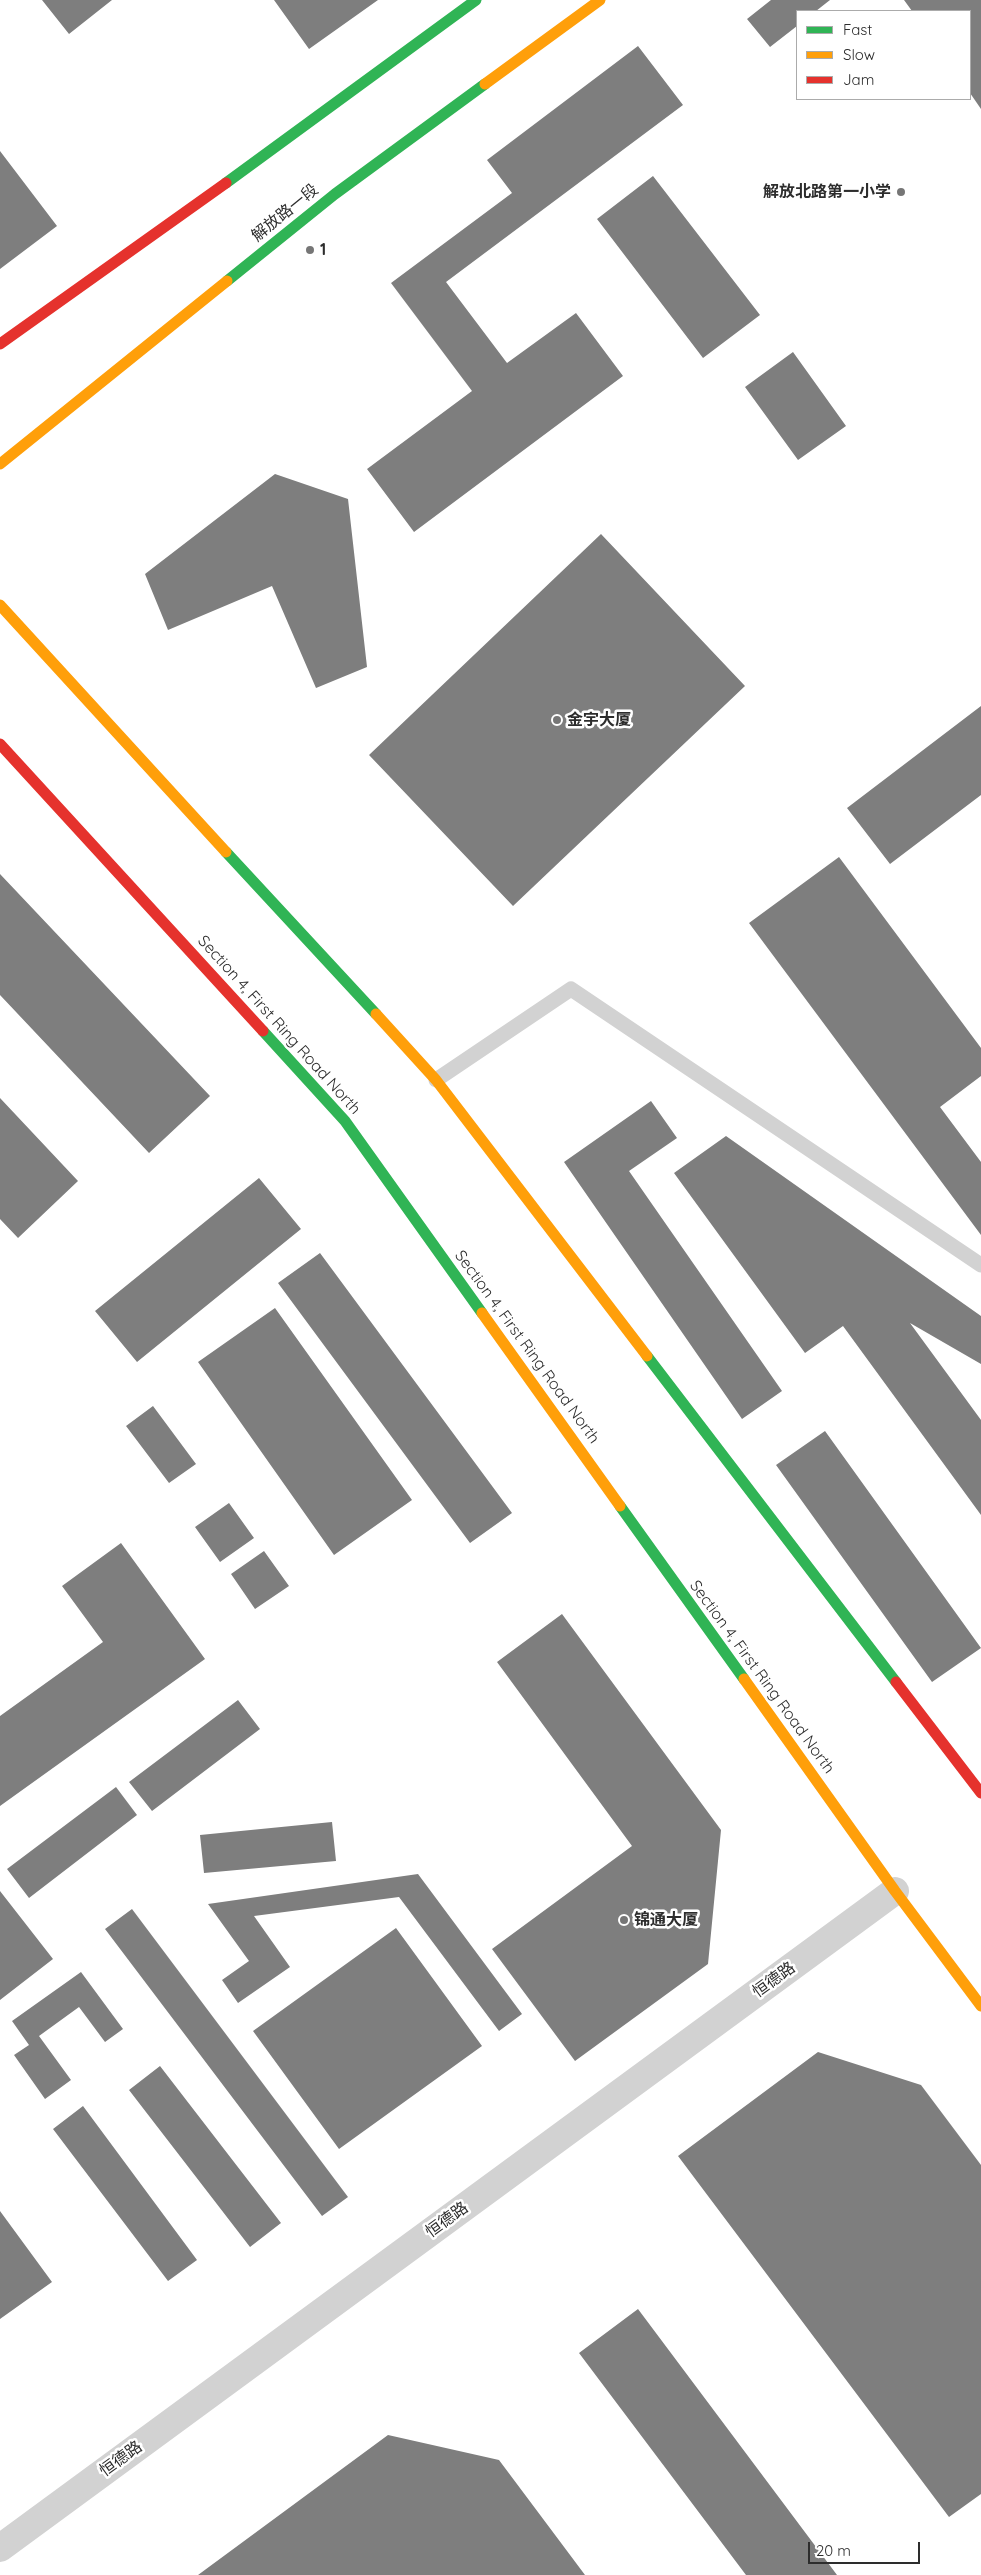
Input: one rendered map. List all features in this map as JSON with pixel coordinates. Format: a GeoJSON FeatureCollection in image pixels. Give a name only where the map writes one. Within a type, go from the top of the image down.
{"type":"FeatureCollection","features":[{"type":"Feature","properties":{"kind":"main road"},"geometry":{"type":"LineString","coordinates":[[0,344],[290,138],[476,0]]}},
{"type":"Feature","properties":{"kind":"main road","name":"解放路一段"},"geometry":{"type":"LineString","coordinates":[[0,464],[335,194],[600,0]]}},
{"type":"Feature","properties":{"kind":"main road"},"geometry":{"type":"LineString","coordinates":[[0,605],[436,1080],[981,1793]]}},
{"type":"Feature","properties":{"kind":"main road","name":"Section 4, First Ring Road North"},"geometry":{"type":"LineString","coordinates":[[0,744],[345,1121],[895,1891],[981,2006]]}},
{"type":"Feature","properties":{"kind":"street","name":"恒德路"},"geometry":{"type":"LineString","coordinates":[[0,2548],[895,1891]]}},
{"type":"Feature","properties":{"kind":"lane"},"geometry":{"type":"LineString","coordinates":[[436,1080],[571,989],[981,1265]]}},
{"type":"Feature","properties":{"kind":"building"},"geometry":{"type":"Polygon","coordinates":[[[42,0],[112,0],[69,34],[42,0]]]}},
{"type":"Feature","properties":{"kind":"building"},"geometry":{"type":"Polygon","coordinates":[[[274,0],[378,0],[309,49],[274,0]]]}},
{"type":"Feature","properties":{"kind":"building"},"geometry":{"type":"Polygon","coordinates":[[[771,0],[830,0],[817,10],[796,10],[796,27],[770,47],[747,19],[771,0]]]}},
{"type":"Feature","properties":{"kind":"building"},"geometry":{"type":"Polygon","coordinates":[[[904,0],[981,0],[981,109],[971,94],[971,10],[911,10],[904,0]]]}},
{"type":"Feature","properties":{"kind":"building"},"geometry":{"type":"Polygon","coordinates":[[[638,46],[683,105],[446,282],[507,363],[576,313],[623,376],[414,532],[367,469],[472,391],[391,283],[512,193],[487,160],[638,46]]]}},
{"type":"Feature","properties":{"kind":"building"},"geometry":{"type":"Polygon","coordinates":[[[0,151],[57,226],[0,269],[0,151]]]}},
{"type":"Feature","properties":{"kind":"building"},"geometry":{"type":"Polygon","coordinates":[[[653,176],[760,315],[703,358],[597,219],[653,176]]]}},
{"type":"Feature","properties":{"kind":"building"},"geometry":{"type":"Polygon","coordinates":[[[793,352],[846,426],[798,460],[745,387],[793,352]]]}},
{"type":"Feature","properties":{"kind":"building"},"geometry":{"type":"Polygon","coordinates":[[[275,474],[348,499],[367,667],[316,688],[272,586],[168,630],[145,574],[275,474]]]}},
{"type":"Feature","properties":{"kind":"building","name":"金宇大厦"},"geometry":{"type":"Polygon","coordinates":[[[601,534],[745,686],[513,906],[369,755],[601,534]]]}},
{"type":"Feature","properties":{"kind":"building"},"geometry":{"type":"Polygon","coordinates":[[[981,706],[981,795],[890,864],[847,808],[981,706]]]}},
{"type":"Feature","properties":{"kind":"building"},"geometry":{"type":"Polygon","coordinates":[[[839,857],[981,1048],[981,1076],[940,1107],[981,1162],[981,1235],[749,923],[839,857]]]}},
{"type":"Feature","properties":{"kind":"building"},"geometry":{"type":"Polygon","coordinates":[[[0,874],[210,1096],[149,1153],[0,995],[0,874]]]}},
{"type":"Feature","properties":{"kind":"building"},"geometry":{"type":"Polygon","coordinates":[[[0,1098],[78,1181],[18,1238],[0,1219],[0,1098]]]}},
{"type":"Feature","properties":{"kind":"building"},"geometry":{"type":"Polygon","coordinates":[[[651,1101],[677,1138],[629,1171],[782,1391],[742,1419],[564,1162],[651,1101]]]}},
{"type":"Feature","properties":{"kind":"building"},"geometry":{"type":"Polygon","coordinates":[[[726,1136],[981,1316],[981,1364],[910,1323],[981,1420],[981,1515],[843,1326],[805,1353],[674,1173],[726,1136]]]}},
{"type":"Feature","properties":{"kind":"building"},"geometry":{"type":"Polygon","coordinates":[[[259,1178],[301,1229],[137,1362],[95,1311],[259,1178]]]}},
{"type":"Feature","properties":{"kind":"building"},"geometry":{"type":"Polygon","coordinates":[[[320,1253],[512,1513],[470,1543],[278,1283],[320,1253]]]}},
{"type":"Feature","properties":{"kind":"building"},"geometry":{"type":"Polygon","coordinates":[[[275,1308],[412,1500],[334,1555],[198,1362],[275,1308]]]}},
{"type":"Feature","properties":{"kind":"building"},"geometry":{"type":"Polygon","coordinates":[[[153,1406],[196,1464],[169,1483],[126,1426],[153,1406]]]}},
{"type":"Feature","properties":{"kind":"building"},"geometry":{"type":"Polygon","coordinates":[[[825,1431],[981,1648],[932,1682],[776,1465],[825,1431]]]}},
{"type":"Feature","properties":{"kind":"building"},"geometry":{"type":"Polygon","coordinates":[[[229,1503],[254,1538],[220,1562],[195,1527],[229,1503]]]}},
{"type":"Feature","properties":{"kind":"building"},"geometry":{"type":"Polygon","coordinates":[[[121,1543],[205,1659],[0,1806],[0,1716],[103,1642],[62,1586],[121,1543]]]}},
{"type":"Feature","properties":{"kind":"building"},"geometry":{"type":"Polygon","coordinates":[[[264,1551],[289,1586],[255,1609],[231,1574],[264,1551]]]}},
{"type":"Feature","properties":{"kind":"building","name":"锦通大厦"},"geometry":{"type":"Polygon","coordinates":[[[562,1614],[721,1830],[708,1964],[575,2061],[492,1949],[632,1846],[497,1662],[562,1614]]]}},
{"type":"Feature","properties":{"kind":"building"},"geometry":{"type":"Polygon","coordinates":[[[238,1700],[260,1729],[152,1811],[129,1782],[238,1700]]]}},
{"type":"Feature","properties":{"kind":"building"},"geometry":{"type":"Polygon","coordinates":[[[116,1787],[137,1815],[29,1898],[7,1869],[116,1787]]]}},
{"type":"Feature","properties":{"kind":"building"},"geometry":{"type":"Polygon","coordinates":[[[332,1822],[336,1861],[204,1873],[200,1835],[332,1822]]]}},
{"type":"Feature","properties":{"kind":"building"},"geometry":{"type":"Polygon","coordinates":[[[418,1874],[522,2014],[499,2031],[399,1897],[254,1916],[290,1967],[238,2003],[222,1980],[249,1961],[208,1904],[418,1874]]]}},
{"type":"Feature","properties":{"kind":"building"},"geometry":{"type":"Polygon","coordinates":[[[0,1891],[53,1959],[0,2000],[0,1891]]]}},
{"type":"Feature","properties":{"kind":"building"},"geometry":{"type":"Polygon","coordinates":[[[132,1909],[348,2197],[322,2216],[105,1929],[132,1909]]]}},
{"type":"Feature","properties":{"kind":"building"},"geometry":{"type":"Polygon","coordinates":[[[396,1928],[482,2046],[339,2149],[253,2031],[396,1928]]]}},
{"type":"Feature","properties":{"kind":"building"},"geometry":{"type":"Polygon","coordinates":[[[81,1972],[123,2029],[105,2042],[79,2007],[39,2036],[71,2080],[45,2099],[14,2055],[29,2045],[12,2021],[81,1972]]]}},
{"type":"Feature","properties":{"kind":"building"},"geometry":{"type":"Polygon","coordinates":[[[818,2052],[921,2085],[981,2165],[981,2494],[949,2517],[678,2156],[818,2052]]]}},
{"type":"Feature","properties":{"kind":"building"},"geometry":{"type":"Polygon","coordinates":[[[160,2066],[281,2223],[250,2247],[129,2090],[160,2066]]]}},
{"type":"Feature","properties":{"kind":"building"},"geometry":{"type":"Polygon","coordinates":[[[83,2106],[197,2260],[168,2281],[53,2129],[83,2106]]]}},
{"type":"Feature","properties":{"kind":"building"},"geometry":{"type":"Polygon","coordinates":[[[0,2211],[52,2282],[0,2319],[0,2211]]]}},
{"type":"Feature","properties":{"kind":"building"},"geometry":{"type":"Polygon","coordinates":[[[638,2309],[837,2575],[746,2575],[579,2353],[638,2309]]]}},
{"type":"Feature","properties":{"kind":"building"},"geometry":{"type":"Polygon","coordinates":[[[388,2435],[499,2460],[585,2575],[198,2575],[388,2435]]]}},
{"type":"Feature","properties":{"kind":"traffic: fast"},"geometry":{"type":"LineString","coordinates":[[226,183],[476,0]]}},
{"type":"Feature","properties":{"kind":"traffic: fast"},"geometry":{"type":"LineString","coordinates":[[227,281],[335,194],[485,84]]}},
{"type":"Feature","properties":{"kind":"traffic: fast"},"geometry":{"type":"LineString","coordinates":[[226,852],[376,1014]]}},
{"type":"Feature","properties":{"kind":"traffic: fast"},"geometry":{"type":"LineString","coordinates":[[263,1031],[345,1121],[482,1313]]}},
{"type":"Feature","properties":{"kind":"traffic: fast"},"geometry":{"type":"LineString","coordinates":[[647,1356],[896,1682]]}},
{"type":"Feature","properties":{"kind":"traffic: fast"},"geometry":{"type":"LineString","coordinates":[[620,1506],[744,1679]]}},
{"type":"Feature","properties":{"kind":"traffic: slow"},"geometry":{"type":"LineString","coordinates":[[485,84],[600,0]]}},
{"type":"Feature","properties":{"kind":"traffic: slow"},"geometry":{"type":"LineString","coordinates":[[0,464],[227,281]]}},
{"type":"Feature","properties":{"kind":"traffic: slow"},"geometry":{"type":"LineString","coordinates":[[0,605],[226,852]]}},
{"type":"Feature","properties":{"kind":"traffic: slow"},"geometry":{"type":"LineString","coordinates":[[376,1014],[436,1080],[647,1356]]}},
{"type":"Feature","properties":{"kind":"traffic: slow"},"geometry":{"type":"LineString","coordinates":[[482,1313],[620,1506]]}},
{"type":"Feature","properties":{"kind":"traffic: slow"},"geometry":{"type":"LineString","coordinates":[[744,1679],[895,1891],[981,2006]]}},
{"type":"Feature","properties":{"kind":"traffic: jam"},"geometry":{"type":"LineString","coordinates":[[0,344],[226,183]]}},
{"type":"Feature","properties":{"kind":"traffic: jam"},"geometry":{"type":"LineString","coordinates":[[0,744],[263,1031]]}},
{"type":"Feature","properties":{"kind":"traffic: jam"},"geometry":{"type":"LineString","coordinates":[[896,1682],[981,1793]]}},
{"type":"Feature","properties":{"kind":"place","name":"解放北路第一小学"},"geometry":{"type":"Point","coordinates":[901,192]}},
{"type":"Feature","properties":{"kind":"place","name":"1"},"geometry":{"type":"Point","coordinates":[310,250]}},
{"type":"Feature","properties":{"kind":"place","name":"金宇大厦"},"geometry":{"type":"Point","coordinates":[557,720]}},
{"type":"Feature","properties":{"kind":"place","name":"锦通大厦"},"geometry":{"type":"Point","coordinates":[624,1920]}}]}
